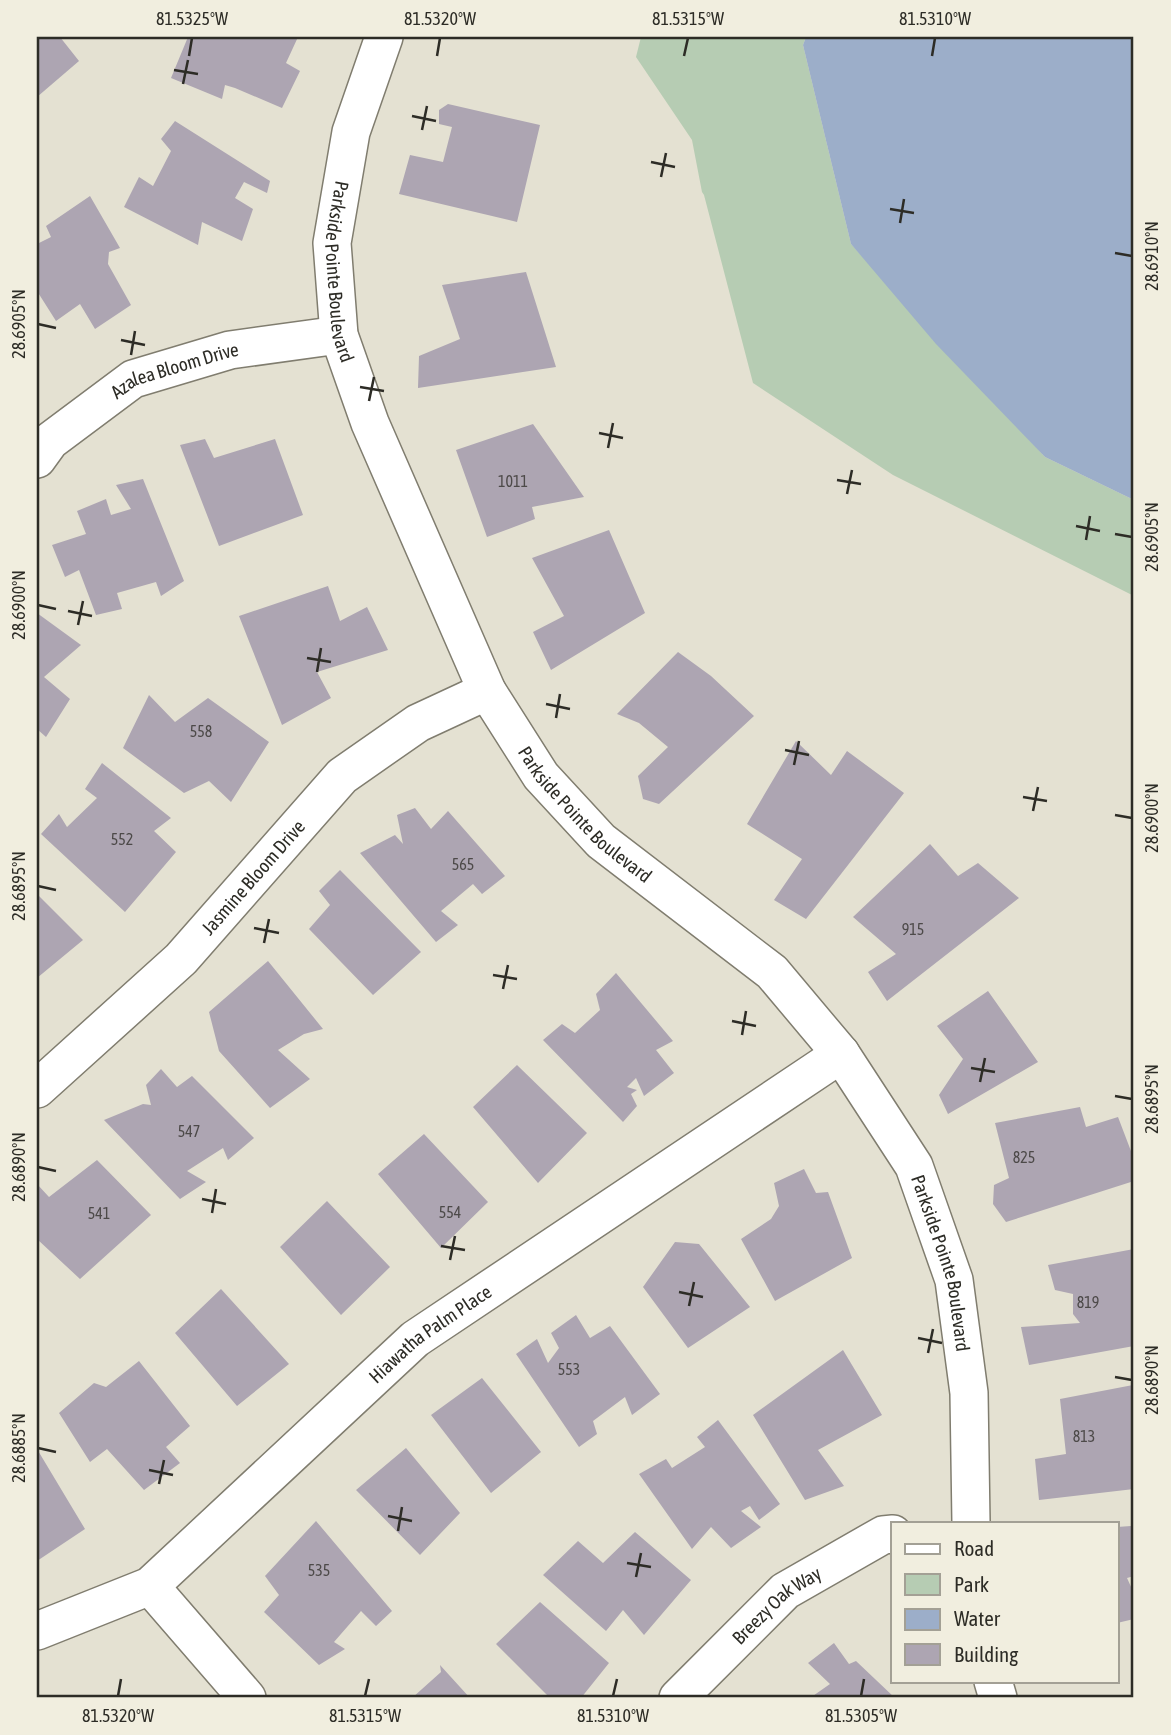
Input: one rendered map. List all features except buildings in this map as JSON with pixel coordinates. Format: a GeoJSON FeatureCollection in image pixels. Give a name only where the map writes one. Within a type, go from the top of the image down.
{"type":"FeatureCollection","features":[{"type":"Feature","properties":{"kind":"street","name":"Parkside Pointe Boulevard"},"geometry":{"type":"LineString","coordinates":[[384,37],[351,132],[332,243],[339,335],[370,423],[487,691],[541,776],[601,841],[772,972],[841,1054],[914,1166],[954,1280],[969,1393],[971,1522]]}},
{"type":"Feature","properties":{"kind":"street","name":"Azalea Bloom Drive"},"geometry":{"type":"LineString","coordinates":[[37,459],[50,441],[133,379],[230,350],[339,335]]}},
{"type":"Feature","properties":{"kind":"street","name":"Jasmine Bloom Drive"},"geometry":{"type":"LineString","coordinates":[[37,1090],[181,959],[342,776],[418,723],[487,691]]}},
{"type":"Feature","properties":{"kind":"street","name":"Hiawatha Palm Place"},"geometry":{"type":"LineString","coordinates":[[37,1631],[150,1586],[415,1339],[841,1054]]}},
{"type":"Feature","properties":{"kind":"street","name":"Breezy Oak Way"},"geometry":{"type":"LineString","coordinates":[[678,1698],[785,1591],[883,1535],[891,1534]]}},
{"type":"Feature","properties":{"kind":"street"},"geometry":{"type":"LineString","coordinates":[[150,1586],[247,1698]]}},
{"type":"Feature","properties":{"kind":"green space"},"geometry":{"type":"Polygon","coordinates":[[[641,37],[806,37],[803,45],[851,244],[1045,457],[1134,500],[1134,596],[893,475],[753,383],[702,192],[692,140],[636,57],[641,37]]]}},
{"type":"Feature","properties":{"kind":"water"},"geometry":{"type":"Polygon","coordinates":[[[806,37],[1134,37],[1134,500],[1045,457],[936,344],[851,244],[803,45],[806,37]]]}}]}
